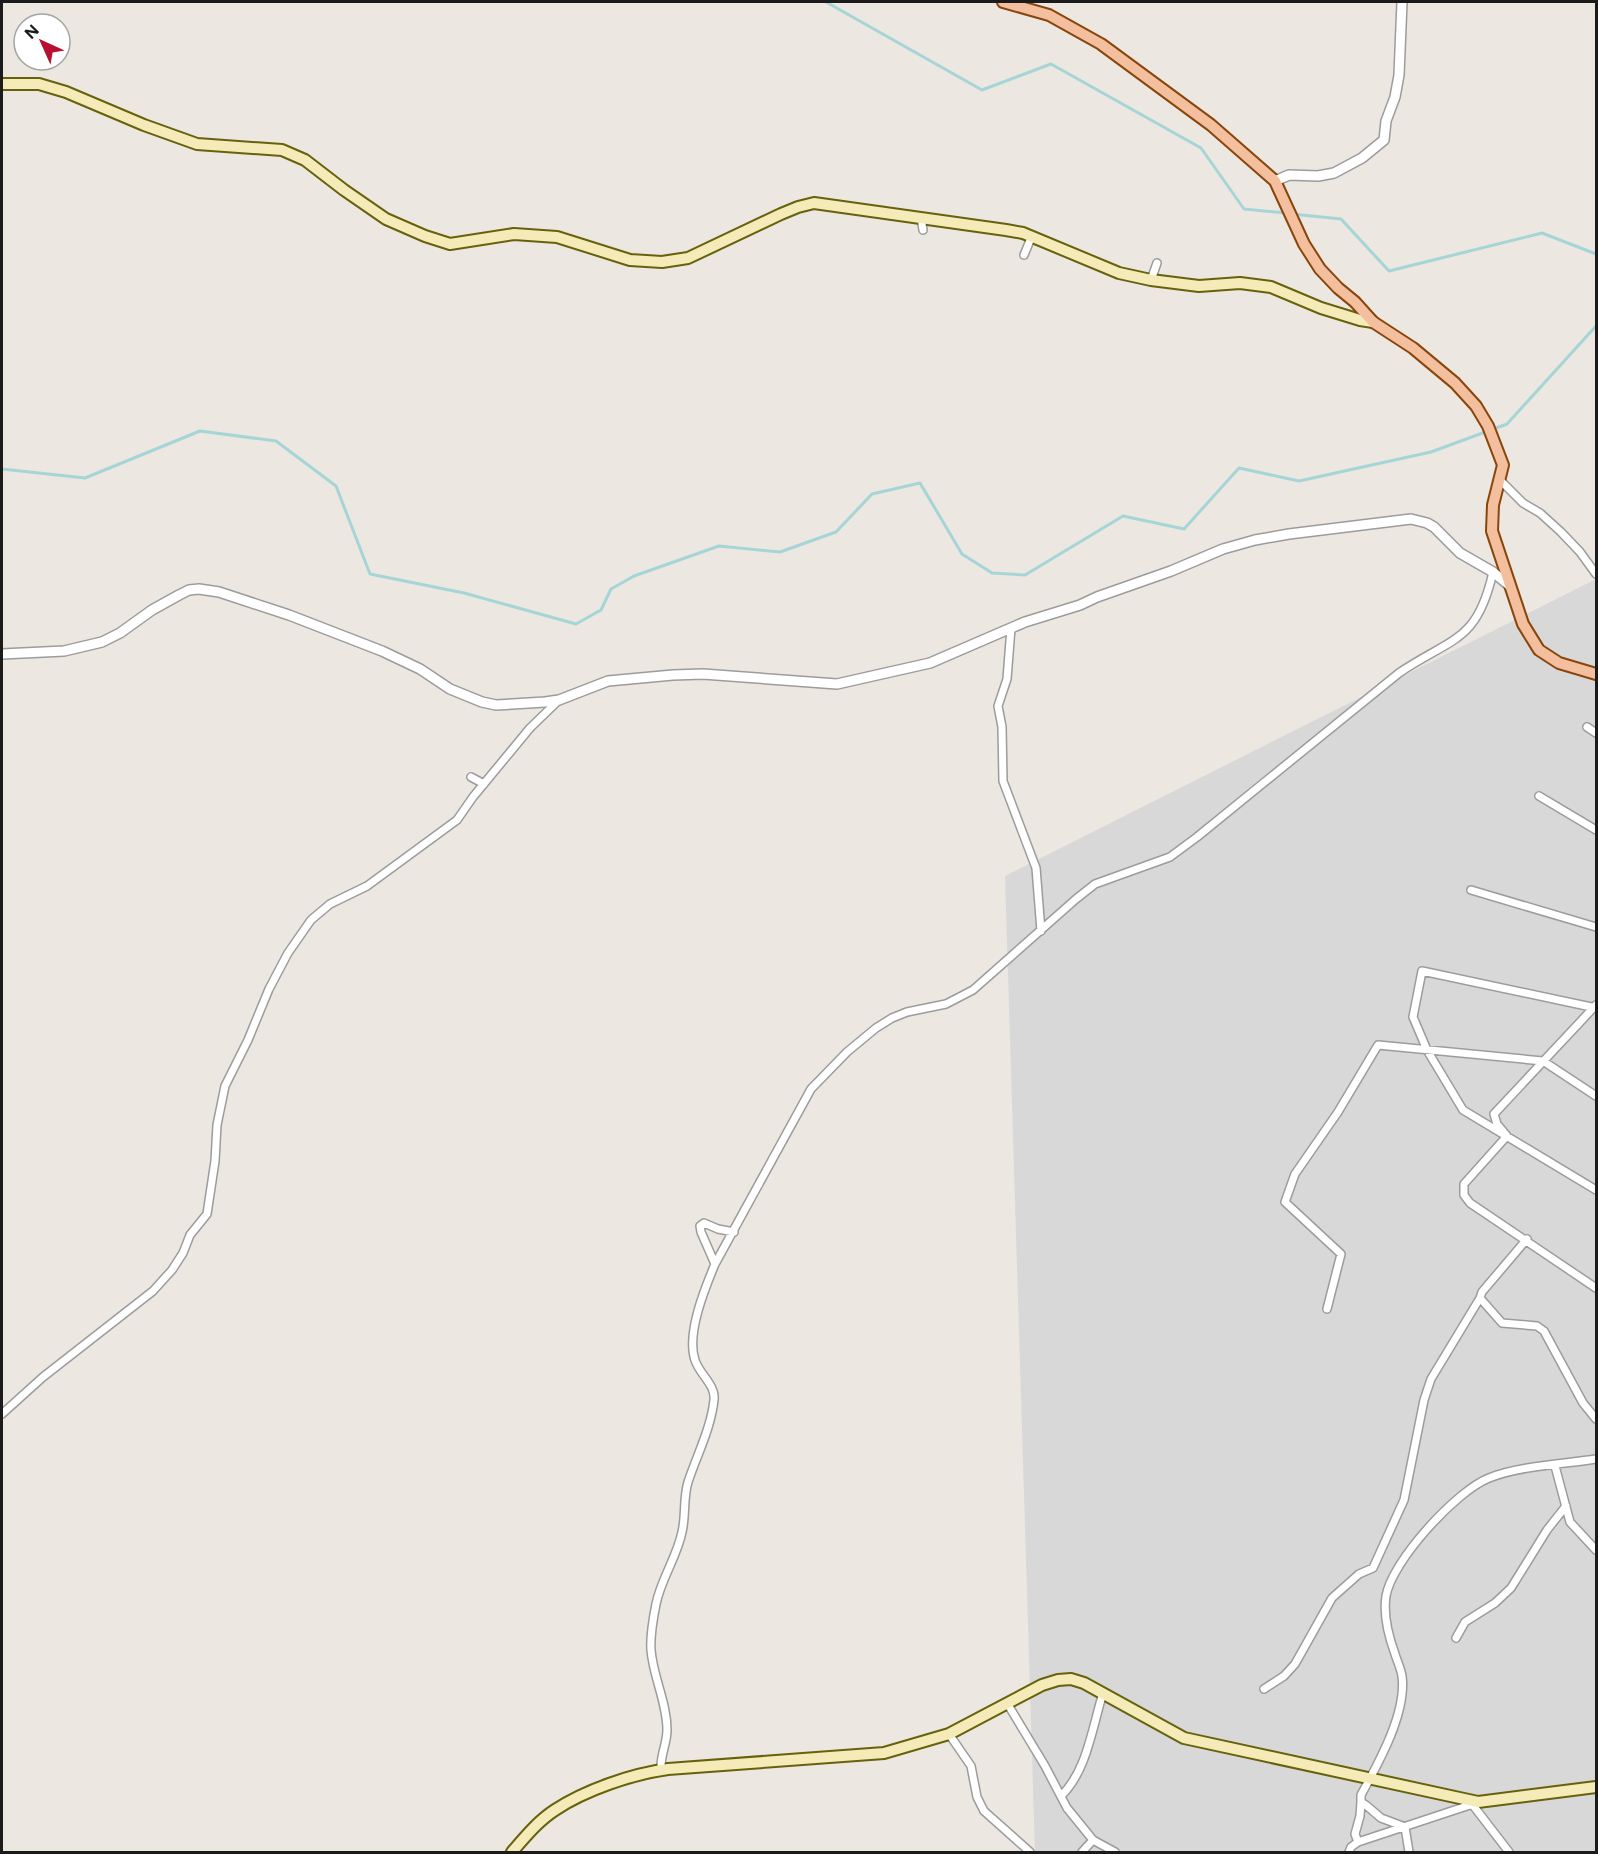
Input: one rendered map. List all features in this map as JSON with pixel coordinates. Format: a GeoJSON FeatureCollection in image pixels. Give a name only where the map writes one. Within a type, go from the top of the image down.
{"type":"FeatureCollection","features":[{"type":"Feature","properties":{"kind":"main road"},"geometry":{"type":"LineString","coordinates":[[1003,2],[1049,15],[1101,44],[1211,125],[1275,181],[1304,244],[1320,269],[1373,322],[1413,348],[1455,383],[1476,406],[1488,426],[1503,465],[1493,505],[1492,531],[1522,624],[1539,650],[1559,663],[1596,674]]}},
{"type":"Feature","properties":{"kind":"main road"},"geometry":{"type":"LineString","coordinates":[[2,84],[39,84],[66,92],[144,125],[197,144],[282,150],[305,160],[386,219],[450,244],[514,234],[557,237],[630,260],[662,262],[688,258],[790,210],[814,203],[1023,233],[1119,273],[1199,286],[1240,284],[1272,287],[1321,308],[1373,322]]}},
{"type":"Feature","properties":{"kind":"main road"},"geometry":{"type":"LineString","coordinates":[[512,1852],[538,1824],[561,1807],[636,1776],[661,1770],[801,1758],[872,1755],[949,1734],[1042,1685],[1065,1679],[1079,1680],[1184,1738],[1371,1777],[1475,1803],[1596,1786]]}},
{"type":"Feature","properties":{"kind":"street"},"geometry":{"type":"LineString","coordinates":[[1275,181],[1289,175],[1318,176],[1334,173],[1362,158],[1384,140],[1386,121],[1395,97],[1399,75],[1402,2]]}},
{"type":"Feature","properties":{"kind":"street"},"geometry":{"type":"LineString","coordinates":[[921,218],[923,230]]}},
{"type":"Feature","properties":{"kind":"street"},"geometry":{"type":"LineString","coordinates":[[1024,255],[1031,238]]}},
{"type":"Feature","properties":{"kind":"street"},"geometry":{"type":"LineString","coordinates":[[1151,280],[1157,263]]}},
{"type":"Feature","properties":{"kind":"street"},"geometry":{"type":"LineString","coordinates":[[1499,478],[1523,503],[1540,513],[1561,532],[1596,574]]}},
{"type":"Feature","properties":{"kind":"street"},"geometry":{"type":"LineString","coordinates":[[2,654],[64,651],[102,642],[179,595],[189,590],[200,589],[219,592],[289,615],[382,651],[420,669],[450,689],[482,702],[511,705],[559,700],[608,681],[693,674],[837,684],[930,663],[1046,614],[1080,605],[1223,549],[1255,540],[1374,523],[1411,519],[1427,523],[1460,553],[1493,572],[1509,586]]}},
{"type":"Feature","properties":{"kind":"street"},"geometry":{"type":"LineString","coordinates":[[661,1770],[660,1759],[667,1731],[663,1701],[651,1650],[653,1617],[660,1590],[677,1551],[682,1532],[687,1486],[710,1422],[714,1400],[714,1393],[694,1359],[692,1345],[702,1301],[716,1264],[760,1180],[812,1089],[847,1052],[892,1018],[907,1012],[944,1005],[973,990],[1095,884],[1170,857],[1400,672],[1442,649],[1467,631],[1487,596],[1493,572]]}},
{"type":"Feature","properties":{"kind":"street"},"geometry":{"type":"LineString","coordinates":[[1011,628],[1006,679],[998,706],[1002,727],[1003,781],[1036,868],[1041,931]]}},
{"type":"Feature","properties":{"kind":"street"},"geometry":{"type":"LineString","coordinates":[[2,1414],[58,1365],[153,1291],[172,1270],[183,1253],[190,1235],[207,1214],[215,1161],[217,1125],[225,1086],[288,953],[311,920],[330,904],[367,886],[452,825],[530,728],[559,700]]}},
{"type":"Feature","properties":{"kind":"street"},"geometry":{"type":"LineString","coordinates":[[1587,727],[1596,733]]}},
{"type":"Feature","properties":{"kind":"street"},"geometry":{"type":"LineString","coordinates":[[471,777],[484,784]]}},
{"type":"Feature","properties":{"kind":"street"},"geometry":{"type":"LineString","coordinates":[[1539,796],[1596,830]]}},
{"type":"Feature","properties":{"kind":"street"},"geometry":{"type":"LineString","coordinates":[[1471,890],[1596,927]]}},
{"type":"Feature","properties":{"kind":"street"},"geometry":{"type":"LineString","coordinates":[[1596,1007],[1422,971],[1413,1017],[1427,1050],[1463,1110],[1596,1190]]}},
{"type":"Feature","properties":{"kind":"street"},"geometry":{"type":"LineString","coordinates":[[1507,1136],[1497,1124],[1494,1114],[1596,1007]]}},
{"type":"Feature","properties":{"kind":"street"},"geometry":{"type":"LineString","coordinates":[[1328,1309],[1341,1254],[1285,1202],[1295,1174],[1338,1112],[1378,1045],[1543,1061],[1596,1096]]}},
{"type":"Feature","properties":{"kind":"street"},"geometry":{"type":"LineString","coordinates":[[1507,1136],[1464,1184],[1464,1195],[1470,1203],[1527,1239],[1596,1288]]}},
{"type":"Feature","properties":{"kind":"street"},"geometry":{"type":"LineString","coordinates":[[716,1264],[700,1226],[704,1223],[734,1232]]}},
{"type":"Feature","properties":{"kind":"street"},"geometry":{"type":"LineString","coordinates":[[1264,1689],[1284,1676],[1295,1664],[1332,1598],[1359,1574],[1373,1568],[1404,1500],[1424,1400],[1431,1379],[1482,1292],[1527,1239]]}},
{"type":"Feature","properties":{"kind":"street"},"geometry":{"type":"LineString","coordinates":[[1480,1298],[1502,1323],[1537,1326],[1544,1331],[1583,1402],[1596,1419]]}},
{"type":"Feature","properties":{"kind":"street"},"geometry":{"type":"LineString","coordinates":[[1358,1842],[1355,1834],[1360,1816],[1361,1795],[1394,1726],[1400,1702],[1402,1674],[1385,1621],[1386,1596],[1400,1564],[1419,1538],[1457,1498],[1487,1478],[1516,1470],[1596,1459]]}},
{"type":"Feature","properties":{"kind":"street"},"geometry":{"type":"LineString","coordinates":[[1555,1466],[1570,1522],[1596,1550]]}},
{"type":"Feature","properties":{"kind":"street"},"geometry":{"type":"LineString","coordinates":[[1456,1638],[1466,1622],[1495,1603],[1511,1588],[1547,1530],[1566,1506]]}},
{"type":"Feature","properties":{"kind":"street"},"geometry":{"type":"LineString","coordinates":[[1061,1796],[1073,1783],[1082,1766],[1103,1693]]}},
{"type":"Feature","properties":{"kind":"street"},"geometry":{"type":"LineString","coordinates":[[1007,1703],[1072,1815],[1093,1840],[1114,1852]]}},
{"type":"Feature","properties":{"kind":"street"},"geometry":{"type":"LineString","coordinates":[[949,1734],[971,1766],[976,1797],[984,1811],[1030,1852]]}},
{"type":"Feature","properties":{"kind":"street"},"geometry":{"type":"LineString","coordinates":[[1361,1802],[1381,1818],[1405,1827]]}},
{"type":"Feature","properties":{"kind":"street"},"geometry":{"type":"LineString","coordinates":[[1349,1852],[1351,1847],[1358,1842],[1475,1803],[1509,1852]]}},
{"type":"Feature","properties":{"kind":"street"},"geometry":{"type":"LineString","coordinates":[[1405,1827],[1409,1852]]}},
{"type":"Feature","properties":{"kind":"street"},"geometry":{"type":"LineString","coordinates":[[1082,1852],[1093,1840]]}},
{"type":"Feature","properties":{"kind":"shaded area"},"geometry":{"type":"Polygon","coordinates":[[[1596,579],[1596,1852],[1035,1852],[1005,876],[1596,579]]]}},
{"type":"Feature","properties":{"kind":"waterway"},"geometry":{"type":"LineString","coordinates":[[826,2],[982,90],[1051,64],[1201,148],[1244,209],[1286,213]]}},
{"type":"Feature","properties":{"kind":"waterway"},"geometry":{"type":"LineString","coordinates":[[1292,214],[1341,219],[1389,271],[1542,233],[1596,254]]}},
{"type":"Feature","properties":{"kind":"waterway"},"geometry":{"type":"LineString","coordinates":[[2,469],[85,478],[200,431],[276,441],[336,486],[370,574],[464,593],[576,624],[601,610],[611,589],[634,576],[719,546],[780,552],[836,532],[872,494],[920,483],[962,554],[992,573],[1025,575],[1123,516],[1184,529],[1239,468],[1299,481],[1431,452],[1507,424],[1596,326]]}}]}
